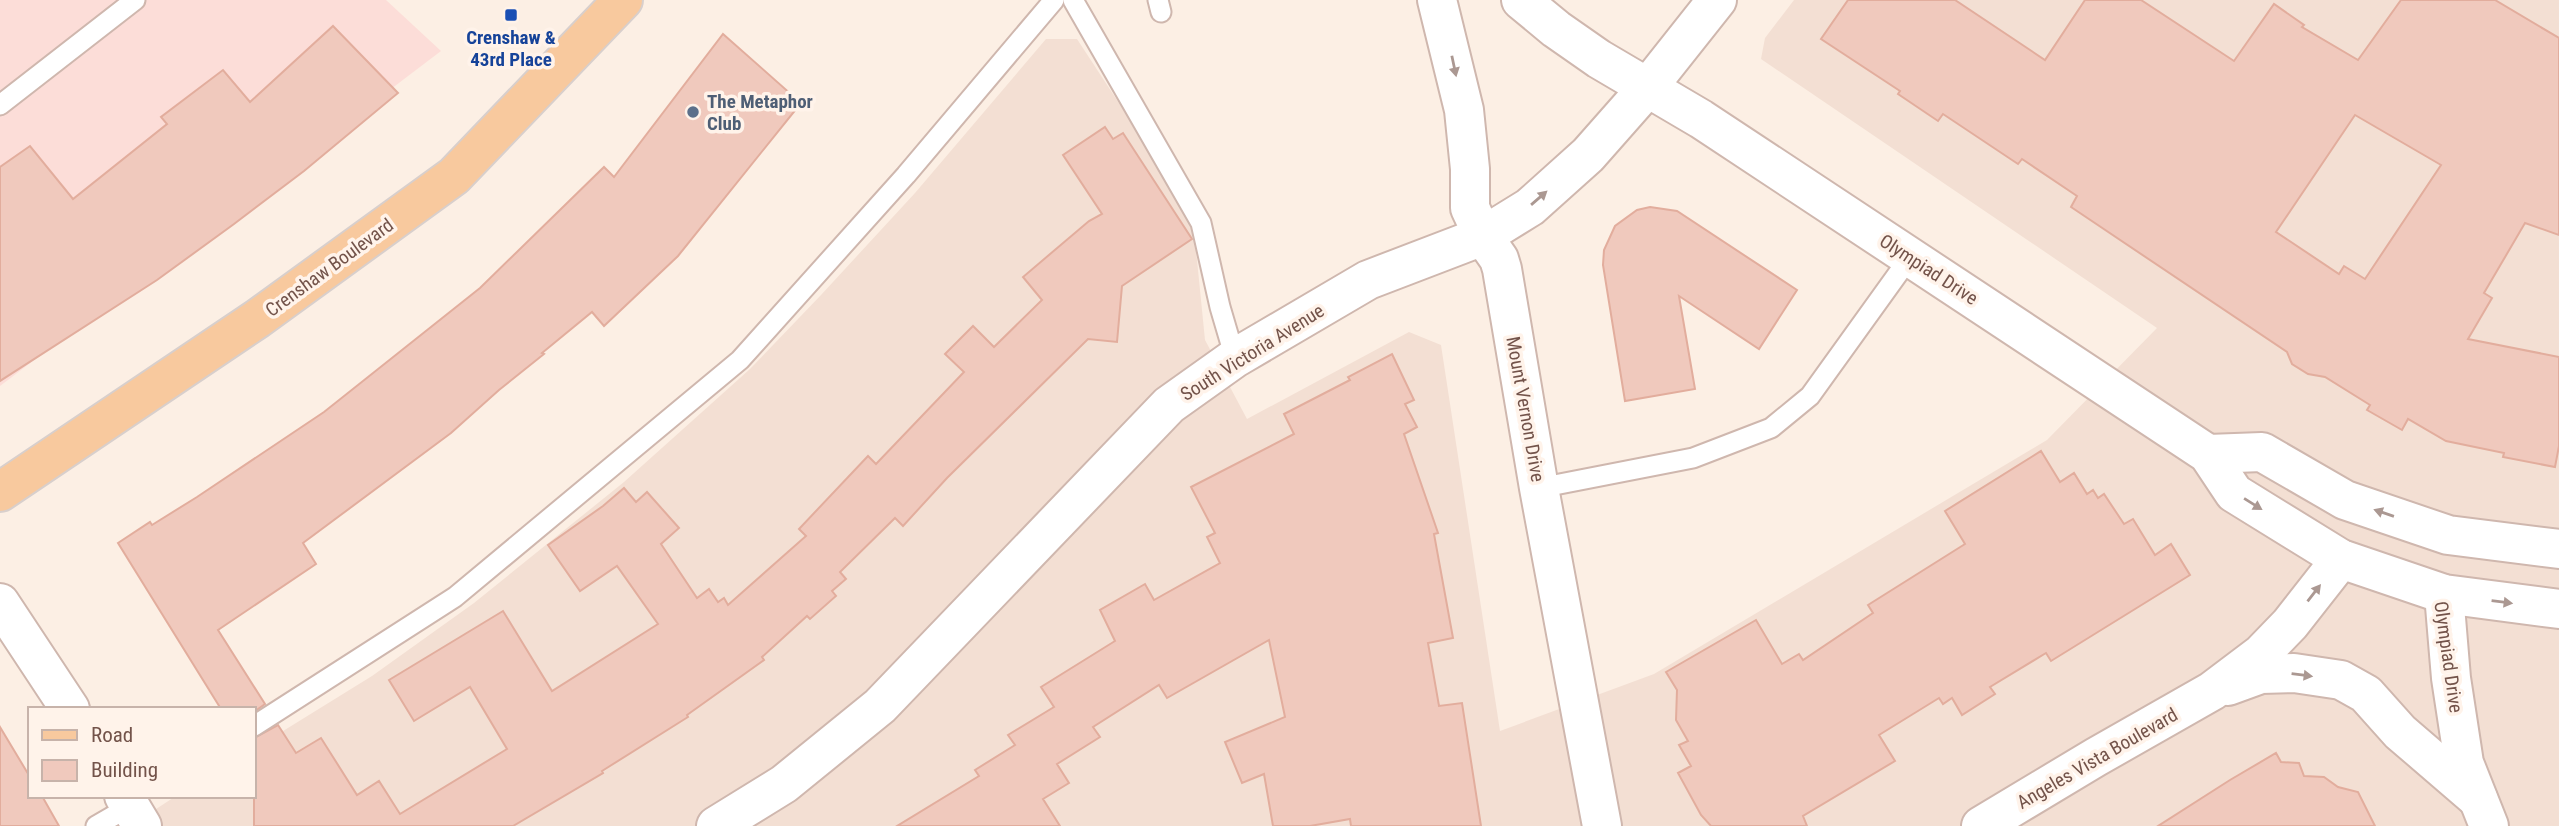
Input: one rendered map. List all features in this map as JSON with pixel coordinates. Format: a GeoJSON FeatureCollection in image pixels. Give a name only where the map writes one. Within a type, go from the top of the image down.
{"type":"FeatureCollection","features":[{"type":"Feature","properties":{"kind":"main road","name":"Crenshaw Boulevard"},"geometry":{"type":"LineString","coordinates":[[0,492],[257,319],[454,176],[623,0]]}},
{"type":"Feature","properties":{"kind":"street","name":"Mount Vernon Drive"},"geometry":{"type":"LineString","coordinates":[[1437,0],[1464,110],[1470,169],[1470,208],[1483,236],[1499,259],[1602,826]]}},
{"type":"Feature","properties":{"kind":"street","name":"Olympiad Drive"},"geometry":{"type":"LineString","coordinates":[[1521,0],[1588,52],[1701,118],[2208,454],[2235,494],[2341,559],[2444,594],[2451,678],[2464,762],[2484,812]]}},
{"type":"Feature","properties":{"kind":"street","name":"South Victoria Avenue"},"geometry":{"type":"LineString","coordinates":[[716,826],[784,784],[880,706],[1169,405],[1235,358],[1368,280],[1483,236],[1530,207],[1588,155],[1717,0]]}},
{"type":"Feature","properties":{"kind":"street"},"geometry":{"type":"LineString","coordinates":[[2208,454],[2262,452],[2345,500],[2448,535],[2559,549]]}},
{"type":"Feature","properties":{"kind":"street"},"geometry":{"type":"LineString","coordinates":[[2448,535],[2444,594],[2559,609]]}},
{"type":"Feature","properties":{"kind":"street","name":"Angeles Vista Boulevard"},"geometry":{"type":"LineString","coordinates":[[1982,826],[2212,691],[2261,654],[2341,559]]}},
{"type":"Feature","properties":{"kind":"street"},"geometry":{"type":"LineString","coordinates":[[0,603],[69,707]]}},
{"type":"Feature","properties":{"kind":"street","name":"Angeles Vista Boulevard"},"geometry":{"type":"LineString","coordinates":[[2212,691],[2261,674],[2294,673],[2341,680],[2367,694],[2400,732],[2484,812]]}},
{"type":"Feature","properties":{"kind":"lane"},"geometry":{"type":"LineString","coordinates":[[0,105],[135,0]]}},
{"type":"Feature","properties":{"kind":"lane"},"geometry":{"type":"LineString","coordinates":[[256,725],[456,597],[740,360],[906,175],[1054,0]]}},
{"type":"Feature","properties":{"kind":"lane"},"geometry":{"type":"LineString","coordinates":[[1073,0],[1201,223],[1235,358]]}},
{"type":"Feature","properties":{"kind":"lane"},"geometry":{"type":"LineString","coordinates":[[1539,488],[1693,458],[1771,428],[1811,396],[1910,257]]}},
{"type":"Feature","properties":{"kind":"lane"},"geometry":{"type":"LineString","coordinates":[[96,826],[135,806]]}},
{"type":"Feature","properties":{"kind":"shaded area"},"geometry":{"type":"Polygon","coordinates":[[[0,0],[386,0],[441,51],[0,386],[0,0]]]}},
{"type":"Feature","properties":{"kind":"shaded area"},"geometry":{"type":"Polygon","coordinates":[[[1794,0],[2559,0],[2559,826],[130,826],[173,798],[256,798],[256,748],[372,676],[474,603],[624,482],[750,369],[821,295],[915,193],[1046,39],[1077,39],[1164,172],[1194,230],[1205,340],[1247,419],[1409,332],[1441,345],[1500,731],[1654,674],[2047,440],[2157,328],[1761,59],[1765,38],[1794,0]]]}},
{"type":"Feature","properties":{"kind":"building"},"geometry":{"type":"Polygon","coordinates":[[[1848,0],[1955,0],[2045,60],[2085,0],[2141,0],[2234,61],[2274,4],[2304,25],[2302,27],[2358,60],[2401,0],[2495,0],[2559,38],[2559,235],[2525,223],[2484,293],[2492,298],[2468,339],[2559,357],[2559,446],[2555,467],[2503,457],[2504,453],[2446,441],[2408,419],[2402,430],[2367,410],[2370,405],[2325,377],[2308,374],[2292,364],[2287,352],[2071,207],[2077,196],[2022,159],[2018,164],[1943,114],[1938,121],[1898,94],[1900,91],[1821,39],[1848,0]],[[2355,115],[2276,232],[2339,274],[2344,266],[2365,279],[2441,165],[2355,115]]]}},
{"type":"Feature","properties":{"kind":"building"},"geometry":{"type":"Polygon","coordinates":[[[333,26],[398,93],[304,171],[157,280],[0,381],[0,167],[30,146],[73,199],[167,124],[161,117],[223,70],[250,102],[333,26]]]}},
{"type":"Feature","properties":{"kind":"building"},"geometry":{"type":"Polygon","coordinates":[[[723,34],[801,103],[678,256],[604,326],[592,312],[451,433],[303,543],[316,564],[218,630],[265,704],[256,711],[256,707],[220,707],[118,543],[197,497],[324,412],[480,288],[604,167],[614,177],[723,34]]]}},
{"type":"Feature","properties":{"kind":"building"},"geometry":{"type":"Polygon","coordinates":[[[1105,127],[1113,139],[1123,133],[1192,239],[1122,286],[1117,342],[1088,339],[947,478],[903,526],[895,518],[840,572],[846,579],[832,591],[836,596],[810,619],[807,616],[762,657],[764,660],[687,715],[688,717],[602,771],[603,773],[513,826],[254,826],[256,737],[278,725],[296,753],[321,738],[357,795],[379,781],[400,814],[507,749],[470,687],[414,721],[389,680],[503,611],[552,691],[658,624],[617,566],[580,591],[548,545],[624,488],[636,502],[647,492],[679,528],[661,544],[697,598],[709,589],[718,602],[724,598],[728,605],[806,536],[799,529],[868,456],[876,464],[964,372],[945,354],[973,326],[994,347],[1042,300],[1023,277],[1089,221],[1102,214],[1063,155],[1105,127]]]}},
{"type":"Feature","properties":{"kind":"building"},"geometry":{"type":"Polygon","coordinates":[[[1650,207],[1677,211],[1797,290],[1759,349],[1679,296],[1695,389],[1625,401],[1603,265],[1604,250],[1615,226],[1637,210],[1650,207]]]}},
{"type":"Feature","properties":{"kind":"building"},"geometry":{"type":"Polygon","coordinates":[[[1392,354],[1414,400],[1405,404],[1417,427],[1404,434],[1438,533],[1434,534],[1453,638],[1428,643],[1439,706],[1462,703],[1481,826],[1351,826],[1350,819],[1310,826],[1273,826],[1264,774],[1242,783],[1225,742],[1285,717],[1269,640],[1167,698],[1159,685],[1093,727],[1100,737],[1057,764],[1069,783],[1043,799],[1060,826],[897,826],[979,776],[975,770],[1015,745],[1008,735],[1054,707],[1041,687],[1115,641],[1100,610],[1145,584],[1154,600],[1220,563],[1207,537],[1215,533],[1191,487],[1294,434],[1284,414],[1350,380],[1348,377],[1392,354]]]}},
{"type":"Feature","properties":{"kind":"building"},"geometry":{"type":"Polygon","coordinates":[[[2041,451],[2060,482],[2074,473],[2087,494],[2093,490],[2098,498],[2104,494],[2124,524],[2133,519],[2155,555],[2171,544],[2190,575],[2051,661],[2046,653],[1990,687],[1995,694],[1962,715],[1952,698],[1943,704],[1939,698],[1879,735],[1895,761],[1803,816],[1807,826],[1711,826],[1701,815],[1678,773],[1691,766],[1679,745],[1688,741],[1676,720],[1677,690],[1666,672],[1756,620],[1782,664],[1799,654],[1803,660],[1873,613],[1868,605],[1965,544],[1945,511],[2041,451]]]}},
{"type":"Feature","properties":{"kind":"building"},"geometry":{"type":"Polygon","coordinates":[[[0,727],[28,774],[28,798],[43,798],[59,826],[0,826],[0,727]]]}},
{"type":"Feature","properties":{"kind":"building"},"geometry":{"type":"Polygon","coordinates":[[[2276,753],[2281,762],[2299,763],[2304,776],[2324,777],[2338,787],[2358,792],[2375,826],[2158,826],[2230,780],[2276,753]]]}},
{"type":"Feature","properties":{"kind":"place","name":"Crenshaw & 43rd Place"},"geometry":{"type":"Point","coordinates":[511,15]}},
{"type":"Feature","properties":{"kind":"place","name":"The Metaphor Club"},"geometry":{"type":"Point","coordinates":[693,112]}}]}
